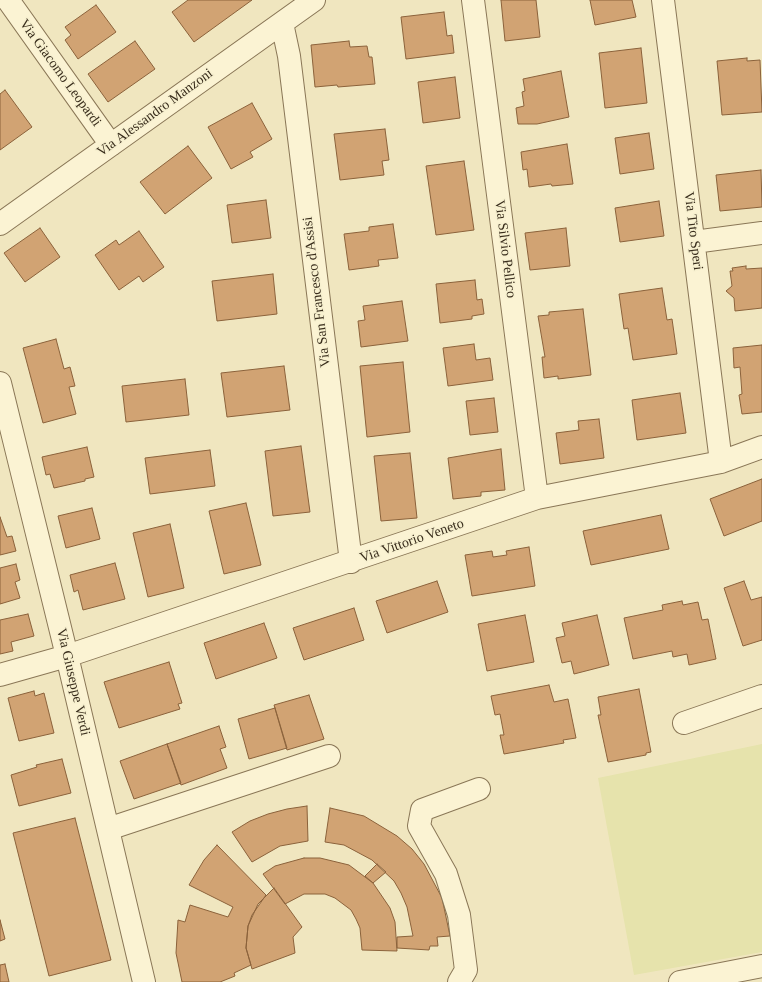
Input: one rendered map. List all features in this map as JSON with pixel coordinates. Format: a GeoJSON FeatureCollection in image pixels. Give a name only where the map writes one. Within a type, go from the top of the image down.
{"type":"FeatureCollection","features":[{"type":"Feature","properties":{"kind":"street","name":"Via Giacomo Leopardi"},"geometry":{"type":"LineString","coordinates":[[8,0],[111,145]]}},
{"type":"Feature","properties":{"kind":"street","name":"Via Silvio Pellico"},"geometry":{"type":"LineString","coordinates":[[472,0],[537,498]]}},
{"type":"Feature","properties":{"kind":"street","name":"Via Tito Speri"},"geometry":{"type":"LineString","coordinates":[[663,0],[722,462]]}},
{"type":"Feature","properties":{"kind":"street","name":"Via Alessandro Manzoni"},"geometry":{"type":"LineString","coordinates":[[0,224],[310,2]]}},
{"type":"Feature","properties":{"kind":"street","name":"Via San Francesco d'Assisi"},"geometry":{"type":"LineString","coordinates":[[282,23],[289,56],[351,562]]}},
{"type":"Feature","properties":{"kind":"street"},"geometry":{"type":"LineString","coordinates":[[694,242],[762,233]]}},
{"type":"Feature","properties":{"kind":"street","name":"Via Giuseppe Verdi"},"geometry":{"type":"LineString","coordinates":[[0,383],[67,656],[144,982]]}},
{"type":"Feature","properties":{"kind":"street","name":"Via Vittorio Veneto"},"geometry":{"type":"LineString","coordinates":[[0,675],[67,656],[351,562],[537,498],[722,462],[762,446]]}},
{"type":"Feature","properties":{"kind":"street"},"geometry":{"type":"LineString","coordinates":[[684,723],[762,696]]}},
{"type":"Feature","properties":{"kind":"street"},"geometry":{"type":"LineString","coordinates":[[108,829],[329,756]]}},
{"type":"Feature","properties":{"kind":"street"},"geometry":{"type":"LineString","coordinates":[[459,982],[466,970],[459,916],[446,874],[419,826],[422,810],[479,789]]}},
{"type":"Feature","properties":{"kind":"street"},"geometry":{"type":"LineString","coordinates":[[680,982],[762,966]]}},
{"type":"Feature","properties":{"kind":"shaded area"},"geometry":{"type":"Polygon","coordinates":[[[762,744],[762,952],[634,975],[598,778],[762,744]]]}},
{"type":"Feature","properties":{"kind":"building"},"geometry":{"type":"Polygon","coordinates":[[[188,0],[252,0],[194,42],[172,12],[188,0]]]}},
{"type":"Feature","properties":{"kind":"building"},"geometry":{"type":"Polygon","coordinates":[[[501,0],[536,0],[540,37],[505,41],[501,0]]]}},
{"type":"Feature","properties":{"kind":"building"},"geometry":{"type":"Polygon","coordinates":[[[590,0],[632,0],[636,17],[595,25],[590,0]]]}},
{"type":"Feature","properties":{"kind":"building"},"geometry":{"type":"Polygon","coordinates":[[[96,5],[116,32],[78,59],[65,40],[71,35],[65,27],[96,5]]]}},
{"type":"Feature","properties":{"kind":"building"},"geometry":{"type":"Polygon","coordinates":[[[444,12],[447,36],[452,35],[454,53],[406,59],[401,17],[444,12]]]}},
{"type":"Feature","properties":{"kind":"building"},"geometry":{"type":"Polygon","coordinates":[[[135,41],[155,69],[108,102],[88,74],[135,41]]]}},
{"type":"Feature","properties":{"kind":"building"},"geometry":{"type":"Polygon","coordinates":[[[349,41],[350,47],[367,46],[369,57],[372,57],[375,84],[315,87],[311,45],[349,41]]]}},
{"type":"Feature","properties":{"kind":"building"},"geometry":{"type":"Polygon","coordinates":[[[641,48],[647,103],[605,108],[599,53],[641,48]]]}},
{"type":"Feature","properties":{"kind":"building"},"geometry":{"type":"Polygon","coordinates":[[[747,58],[747,61],[760,60],[762,112],[722,115],[717,61],[747,58]]]}},
{"type":"Feature","properties":{"kind":"building"},"geometry":{"type":"Polygon","coordinates":[[[561,71],[569,117],[537,124],[518,124],[516,108],[524,106],[522,92],[525,91],[523,79],[561,71]]]}},
{"type":"Feature","properties":{"kind":"building"},"geometry":{"type":"Polygon","coordinates":[[[455,77],[460,118],[423,123],[418,82],[455,77]]]}},
{"type":"Feature","properties":{"kind":"building"},"geometry":{"type":"Polygon","coordinates":[[[5,90],[32,127],[0,150],[0,94],[5,90]]]}},
{"type":"Feature","properties":{"kind":"building"},"geometry":{"type":"Polygon","coordinates":[[[252,103],[272,139],[250,152],[253,157],[231,169],[208,127],[252,103]]]}},
{"type":"Feature","properties":{"kind":"building"},"geometry":{"type":"Polygon","coordinates":[[[385,129],[389,160],[382,161],[384,175],[340,180],[334,134],[385,129]]]}},
{"type":"Feature","properties":{"kind":"building"},"geometry":{"type":"Polygon","coordinates":[[[649,133],[654,169],[620,174],[615,138],[649,133]]]}},
{"type":"Feature","properties":{"kind":"building"},"geometry":{"type":"Polygon","coordinates":[[[567,144],[573,184],[552,186],[551,184],[529,187],[527,169],[523,170],[521,152],[567,144]]]}},
{"type":"Feature","properties":{"kind":"building"},"geometry":{"type":"Polygon","coordinates":[[[188,146],[212,178],[165,214],[140,182],[188,146]]]}},
{"type":"Feature","properties":{"kind":"building"},"geometry":{"type":"Polygon","coordinates":[[[464,161],[474,230],[436,235],[426,166],[464,161]]]}},
{"type":"Feature","properties":{"kind":"building"},"geometry":{"type":"Polygon","coordinates":[[[761,170],[762,207],[720,211],[716,175],[761,170]]]}},
{"type":"Feature","properties":{"kind":"building"},"geometry":{"type":"Polygon","coordinates":[[[266,200],[271,238],[232,243],[227,205],[266,200]]]}},
{"type":"Feature","properties":{"kind":"building"},"geometry":{"type":"Polygon","coordinates":[[[659,201],[664,236],[620,242],[615,208],[659,201]]]}},
{"type":"Feature","properties":{"kind":"building"},"geometry":{"type":"Polygon","coordinates":[[[393,224],[398,258],[378,260],[379,266],[349,270],[344,234],[369,231],[369,227],[393,224]]]}},
{"type":"Feature","properties":{"kind":"building"},"geometry":{"type":"Polygon","coordinates":[[[40,228],[60,257],[25,282],[4,253],[40,228]]]}},
{"type":"Feature","properties":{"kind":"building"},"geometry":{"type":"Polygon","coordinates":[[[566,228],[570,266],[530,270],[525,233],[566,228]]]}},
{"type":"Feature","properties":{"kind":"building"},"geometry":{"type":"Polygon","coordinates":[[[139,231],[164,267],[143,282],[139,276],[119,290],[95,255],[116,240],[119,245],[139,231]]]}},
{"type":"Feature","properties":{"kind":"building"},"geometry":{"type":"Polygon","coordinates":[[[746,266],[746,269],[762,268],[762,308],[735,311],[734,298],[726,291],[732,286],[730,271],[733,271],[732,268],[746,266]]]}},
{"type":"Feature","properties":{"kind":"building"},"geometry":{"type":"Polygon","coordinates":[[[273,274],[277,314],[217,321],[212,281],[273,274]]]}},
{"type":"Feature","properties":{"kind":"building"},"geometry":{"type":"Polygon","coordinates":[[[475,280],[477,300],[482,299],[484,314],[472,316],[472,319],[440,323],[436,284],[475,280]]]}},
{"type":"Feature","properties":{"kind":"building"},"geometry":{"type":"Polygon","coordinates":[[[662,288],[667,320],[672,319],[677,354],[633,360],[628,328],[624,329],[619,294],[662,288]]]}},
{"type":"Feature","properties":{"kind":"building"},"geometry":{"type":"Polygon","coordinates":[[[402,301],[408,341],[361,347],[358,321],[365,320],[363,306],[402,301]]]}},
{"type":"Feature","properties":{"kind":"building"},"geometry":{"type":"Polygon","coordinates":[[[583,309],[591,375],[558,379],[558,376],[544,378],[542,357],[545,357],[538,316],[549,315],[549,312],[583,309]]]}},
{"type":"Feature","properties":{"kind":"building"},"geometry":{"type":"Polygon","coordinates":[[[56,339],[64,369],[70,367],[75,386],[69,387],[76,414],[43,423],[23,348],[56,339]]]}},
{"type":"Feature","properties":{"kind":"building"},"geometry":{"type":"Polygon","coordinates":[[[474,344],[476,360],[490,358],[493,380],[448,386],[443,348],[474,344]]]}},
{"type":"Feature","properties":{"kind":"building"},"geometry":{"type":"Polygon","coordinates":[[[762,345],[762,412],[742,414],[739,395],[742,394],[740,367],[734,368],[733,348],[762,345]]]}},
{"type":"Feature","properties":{"kind":"building"},"geometry":{"type":"Polygon","coordinates":[[[403,362],[410,432],[367,437],[360,366],[403,362]]]}},
{"type":"Feature","properties":{"kind":"building"},"geometry":{"type":"Polygon","coordinates":[[[284,366],[290,410],[227,417],[221,373],[284,366]]]}},
{"type":"Feature","properties":{"kind":"building"},"geometry":{"type":"Polygon","coordinates":[[[185,379],[189,415],[126,422],[122,386],[185,379]]]}},
{"type":"Feature","properties":{"kind":"building"},"geometry":{"type":"Polygon","coordinates":[[[680,393],[686,433],[637,440],[632,400],[680,393]]]}},
{"type":"Feature","properties":{"kind":"building"},"geometry":{"type":"Polygon","coordinates":[[[494,398],[498,432],[470,435],[466,401],[494,398]]]}},
{"type":"Feature","properties":{"kind":"building"},"geometry":{"type":"Polygon","coordinates":[[[599,419],[604,458],[560,464],[556,433],[579,430],[578,421],[599,419]]]}},
{"type":"Feature","properties":{"kind":"building"},"geometry":{"type":"Polygon","coordinates":[[[301,446],[310,512],[273,516],[265,451],[301,446]]]}},
{"type":"Feature","properties":{"kind":"building"},"geometry":{"type":"Polygon","coordinates":[[[87,447],[94,477],[85,479],[85,481],[54,488],[50,474],[46,475],[42,457],[87,447]]]}},
{"type":"Feature","properties":{"kind":"building"},"geometry":{"type":"Polygon","coordinates":[[[501,449],[505,490],[481,492],[481,496],[453,499],[448,458],[501,449]]]}},
{"type":"Feature","properties":{"kind":"building"},"geometry":{"type":"Polygon","coordinates":[[[210,450],[215,486],[150,494],[145,458],[210,450]]]}},
{"type":"Feature","properties":{"kind":"building"},"geometry":{"type":"Polygon","coordinates":[[[410,453],[417,518],[381,521],[374,456],[410,453]]]}},
{"type":"Feature","properties":{"kind":"building"},"geometry":{"type":"Polygon","coordinates":[[[762,479],[762,521],[724,536],[710,499],[762,479]]]}},
{"type":"Feature","properties":{"kind":"building"},"geometry":{"type":"Polygon","coordinates":[[[246,503],[261,565],[224,574],[209,511],[246,503]]]}},
{"type":"Feature","properties":{"kind":"building"},"geometry":{"type":"Polygon","coordinates":[[[92,508],[100,539],[66,548],[58,516],[92,508]]]}},
{"type":"Feature","properties":{"kind":"building"},"geometry":{"type":"Polygon","coordinates":[[[661,515],[669,549],[591,565],[583,531],[661,515]]]}},
{"type":"Feature","properties":{"kind":"building"},"geometry":{"type":"Polygon","coordinates":[[[0,517],[7,537],[12,536],[16,551],[0,555],[0,517]]]}},
{"type":"Feature","properties":{"kind":"building"},"geometry":{"type":"Polygon","coordinates":[[[170,524],[184,588],[148,597],[133,533],[170,524]]]}},
{"type":"Feature","properties":{"kind":"building"},"geometry":{"type":"Polygon","coordinates":[[[529,547],[535,586],[472,596],[465,555],[492,551],[493,557],[507,555],[506,551],[529,547]]]}},
{"type":"Feature","properties":{"kind":"building"},"geometry":{"type":"Polygon","coordinates":[[[115,563],[125,599],[83,610],[78,590],[74,592],[70,575],[115,563]]]}},
{"type":"Feature","properties":{"kind":"building"},"geometry":{"type":"Polygon","coordinates":[[[16,564],[20,580],[15,582],[20,598],[0,604],[0,568],[16,564]]]}},
{"type":"Feature","properties":{"kind":"building"},"geometry":{"type":"Polygon","coordinates":[[[437,581],[448,612],[387,633],[376,601],[437,581]]]}},
{"type":"Feature","properties":{"kind":"building"},"geometry":{"type":"Polygon","coordinates":[[[744,581],[751,600],[762,597],[762,640],[743,646],[724,588],[744,581]]]}},
{"type":"Feature","properties":{"kind":"building"},"geometry":{"type":"Polygon","coordinates":[[[682,601],[683,605],[698,602],[702,620],[708,619],[716,659],[689,665],[687,654],[673,657],[672,651],[633,659],[624,618],[663,610],[662,605],[682,601]]]}},
{"type":"Feature","properties":{"kind":"building"},"geometry":{"type":"Polygon","coordinates":[[[354,608],[364,640],[304,660],[293,628],[354,608]]]}},
{"type":"Feature","properties":{"kind":"building"},"geometry":{"type":"Polygon","coordinates":[[[28,614],[34,636],[11,642],[13,651],[0,654],[0,620],[28,614]]]}},
{"type":"Feature","properties":{"kind":"building"},"geometry":{"type":"Polygon","coordinates":[[[525,615],[534,662],[487,671],[478,624],[525,615]]]}},
{"type":"Feature","properties":{"kind":"building"},"geometry":{"type":"Polygon","coordinates":[[[597,615],[609,665],[574,674],[571,661],[562,663],[556,638],[565,636],[562,623],[597,615]]]}},
{"type":"Feature","properties":{"kind":"building"},"geometry":{"type":"Polygon","coordinates":[[[264,623],[277,658],[216,679],[204,643],[264,623]]]}},
{"type":"Feature","properties":{"kind":"building"},"geometry":{"type":"Polygon","coordinates":[[[169,662],[182,703],[178,704],[180,709],[119,728],[104,682],[169,662]]]}},
{"type":"Feature","properties":{"kind":"building"},"geometry":{"type":"Polygon","coordinates":[[[549,685],[554,702],[568,699],[576,738],[563,740],[564,743],[504,754],[500,735],[504,735],[500,714],[495,715],[491,696],[549,685]]]}},
{"type":"Feature","properties":{"kind":"building"},"geometry":{"type":"Polygon","coordinates":[[[639,689],[651,752],[646,753],[646,755],[608,762],[598,715],[601,715],[598,697],[639,689]]]}},
{"type":"Feature","properties":{"kind":"building"},"geometry":{"type":"Polygon","coordinates":[[[34,691],[35,696],[44,693],[54,733],[19,741],[8,698],[34,691]]]}},
{"type":"Feature","properties":{"kind":"building"},"geometry":{"type":"Polygon","coordinates":[[[309,695],[324,739],[287,750],[274,705],[309,695]]]}},
{"type":"Feature","properties":{"kind":"building"},"geometry":{"type":"Polygon","coordinates":[[[275,708],[287,748],[249,759],[238,719],[275,708]]]}},
{"type":"Feature","properties":{"kind":"building"},"geometry":{"type":"Polygon","coordinates":[[[219,726],[226,747],[220,749],[227,768],[181,785],[167,744],[219,726]]]}},
{"type":"Feature","properties":{"kind":"building"},"geometry":{"type":"Polygon","coordinates":[[[167,744],[181,783],[134,799],[120,761],[167,744]]]}},
{"type":"Feature","properties":{"kind":"building"},"geometry":{"type":"Polygon","coordinates":[[[62,759],[71,793],[19,806],[11,775],[37,767],[36,765],[62,759]]]}},
{"type":"Feature","properties":{"kind":"building"},"geometry":{"type":"Polygon","coordinates":[[[307,806],[308,841],[280,846],[252,862],[232,832],[250,821],[268,814],[307,806]]]}},
{"type":"Feature","properties":{"kind":"building"},"geometry":{"type":"Polygon","coordinates":[[[330,808],[364,816],[397,836],[412,849],[424,864],[442,898],[450,936],[437,937],[438,946],[430,946],[429,950],[397,948],[397,937],[413,936],[407,907],[401,893],[394,881],[372,860],[344,845],[325,842],[330,808]]]}},
{"type":"Feature","properties":{"kind":"building"},"geometry":{"type":"Polygon","coordinates":[[[75,818],[111,960],[49,976],[13,833],[75,818]]]}},
{"type":"Feature","properties":{"kind":"building"},"geometry":{"type":"Polygon","coordinates":[[[217,845],[266,895],[252,915],[248,926],[246,948],[251,965],[234,973],[235,976],[220,982],[182,982],[176,953],[178,920],[185,922],[190,905],[228,917],[233,907],[189,885],[204,860],[217,845]]]}},
{"type":"Feature","properties":{"kind":"building"},"geometry":{"type":"Polygon","coordinates":[[[304,858],[320,858],[349,865],[373,883],[390,908],[395,922],[397,951],[362,950],[360,928],[356,919],[351,910],[335,898],[325,894],[304,894],[285,904],[263,874],[275,866],[304,858]]]}},
{"type":"Feature","properties":{"kind":"building"},"geometry":{"type":"Polygon","coordinates":[[[377,864],[386,872],[373,883],[365,876],[377,864]]]}},
{"type":"Feature","properties":{"kind":"building"},"geometry":{"type":"Polygon","coordinates":[[[274,888],[302,927],[293,937],[295,953],[252,969],[246,948],[248,926],[258,904],[274,888]]]}},
{"type":"Feature","properties":{"kind":"building"},"geometry":{"type":"Polygon","coordinates":[[[0,920],[5,939],[0,941],[0,920]]]}},
{"type":"Feature","properties":{"kind":"building"},"geometry":{"type":"Polygon","coordinates":[[[5,964],[9,982],[0,982],[0,965],[5,964]]]}}]}
